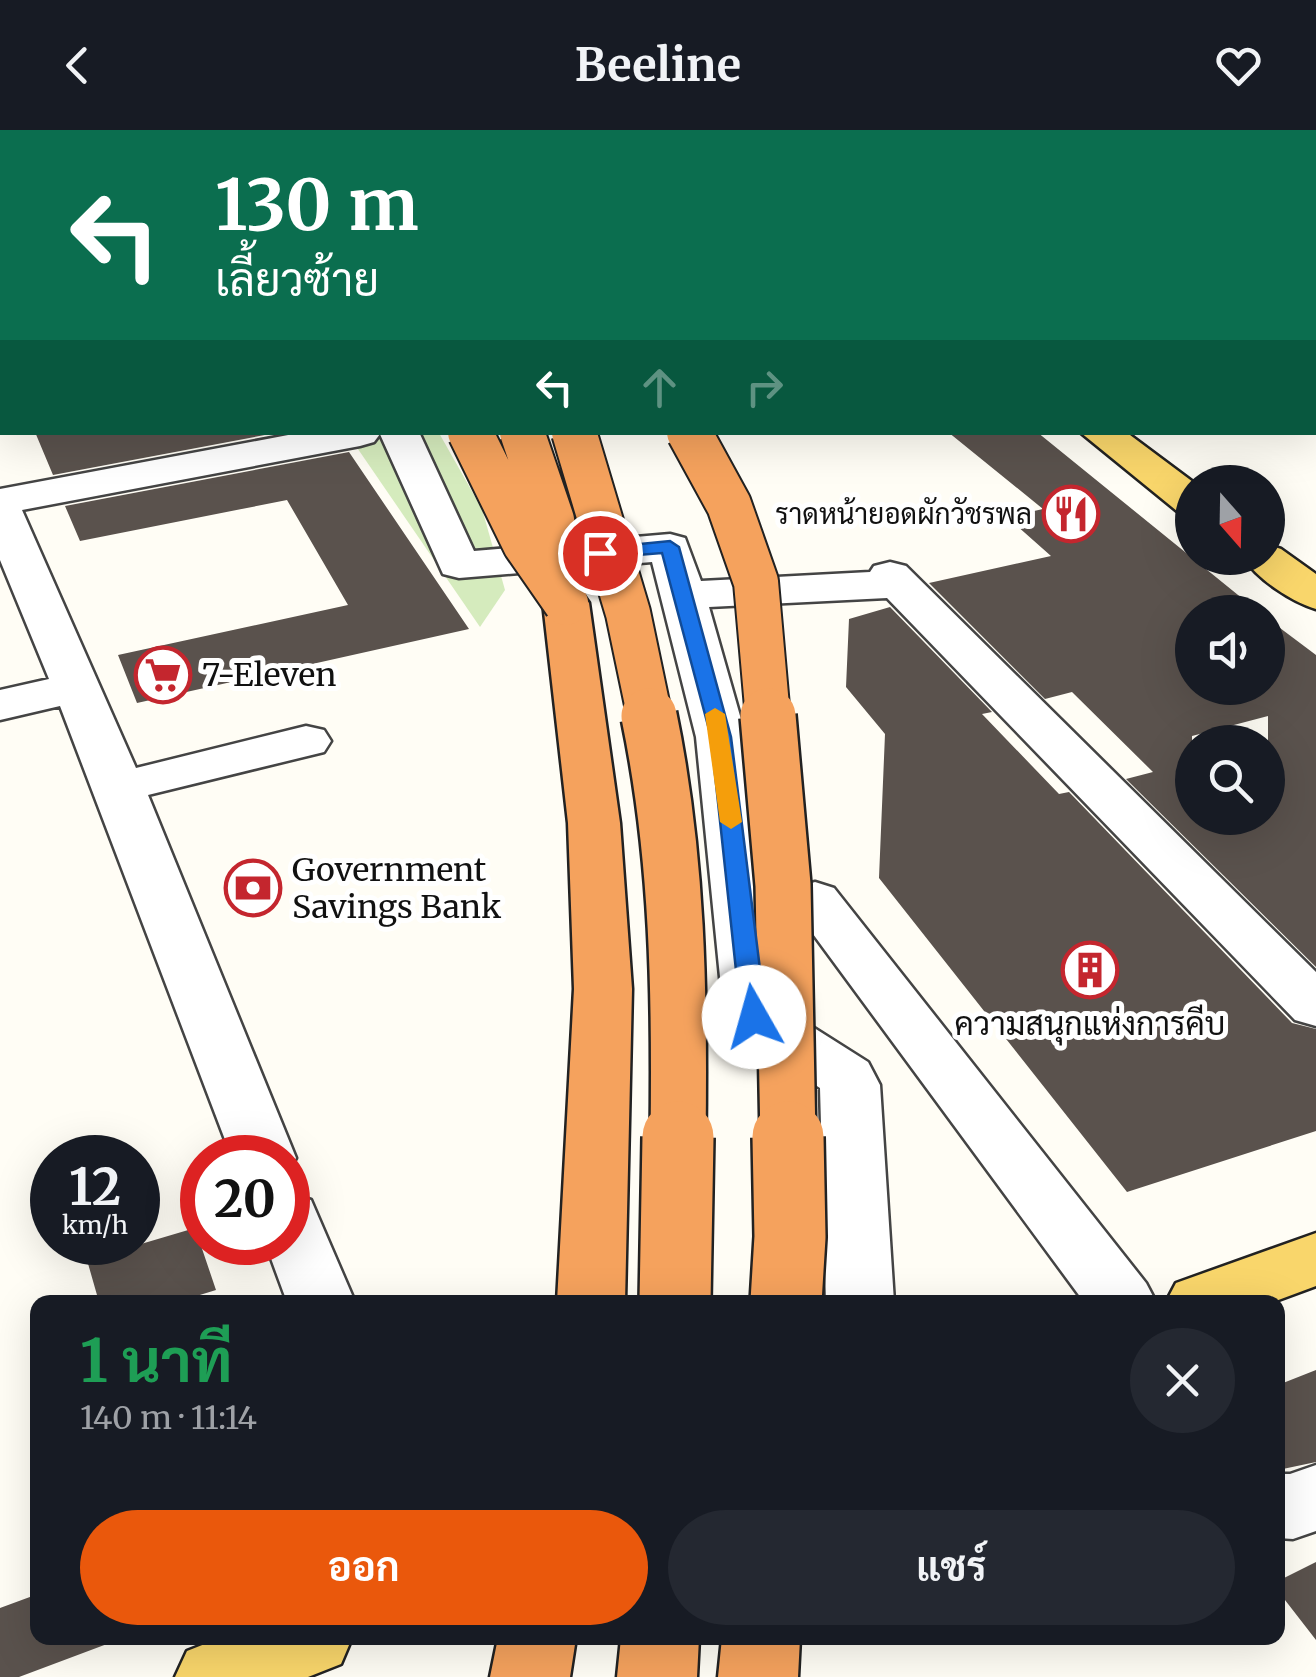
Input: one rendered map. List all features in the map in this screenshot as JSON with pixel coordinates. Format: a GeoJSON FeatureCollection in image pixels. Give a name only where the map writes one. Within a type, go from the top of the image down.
{"type":"FeatureCollection","features":[{"type":"Feature","properties":{"kind":"highway"},"geometry":{"type":"LineString","coordinates":[[471,435],[525,544],[566,603]]}},
{"type":"Feature","properties":{"kind":"highway"},"geometry":{"type":"LineString","coordinates":[[523,435],[552,520],[594,823],[603,989],[591,1295]]}},
{"type":"Feature","properties":{"kind":"highway"},"geometry":{"type":"LineString","coordinates":[[575,435],[628,613],[661,774],[680,978],[675,1295]]}},
{"type":"Feature","properties":{"kind":"highway"},"geometry":{"type":"LineString","coordinates":[[691,435],[729,504],[756,582],[783,885],[790,1237],[786,1295]]}},
{"type":"Feature","properties":{"kind":"highway"},"geometry":{"type":"LineString","coordinates":[[530,1677],[536,1645]]}},
{"type":"Feature","properties":{"kind":"highway"},"geometry":{"type":"LineString","coordinates":[[657,1677],[659,1645]]}},
{"type":"Feature","properties":{"kind":"highway"},"geometry":{"type":"LineString","coordinates":[[758,1677],[760,1645]]}},
{"type":"Feature","properties":{"kind":"main road"},"geometry":{"type":"LineString","coordinates":[[1104,435],[1175,489]]}},
{"type":"Feature","properties":{"kind":"main road"},"geometry":{"type":"LineString","coordinates":[[1285,572],[1316,595]]}},
{"type":"Feature","properties":{"kind":"main road"},"geometry":{"type":"LineString","coordinates":[[1219,1295],[1316,1259]]}},
{"type":"Feature","properties":{"kind":"main road"},"geometry":{"type":"LineString","coordinates":[[215,1677],[295,1645]]}},
{"type":"Feature","properties":{"kind":"street"},"geometry":{"type":"LineString","coordinates":[[255,1135],[119,787],[0,510],[355,435]]}},
{"type":"Feature","properties":{"kind":"street"},"geometry":{"type":"LineString","coordinates":[[400,435],[459,566],[670,547],[721,737],[754,1017],[846,1077],[850,1084],[860,1295]]}},
{"type":"Feature","properties":{"kind":"street"},"geometry":{"type":"LineString","coordinates":[[683,595],[894,580],[1316,1006]]}},
{"type":"Feature","properties":{"kind":"street"},"geometry":{"type":"LineString","coordinates":[[0,705],[74,688]]}},
{"type":"Feature","properties":{"kind":"street"},"geometry":{"type":"LineString","coordinates":[[119,787],[306,741]]}},
{"type":"Feature","properties":{"kind":"street"},"geometry":{"type":"LineString","coordinates":[[815,900],[1117,1295]]}},
{"type":"Feature","properties":{"kind":"street"},"geometry":{"type":"LineString","coordinates":[[306,1265],[317,1295]]}},
{"type":"Feature","properties":{"kind":"street"},"geometry":{"type":"LineString","coordinates":[[1285,1506],[1316,1497]]}},
{"type":"Feature","properties":{"kind":"green space"},"geometry":{"type":"Polygon","coordinates":[[[348,435],[440,435],[482,509],[505,590],[480,627],[348,435]]]}},
{"type":"Feature","properties":{"kind":"building"},"geometry":{"type":"Polygon","coordinates":[[[36,435],[265,435],[53,475],[36,435]]]}},
{"type":"Feature","properties":{"kind":"building"},"geometry":{"type":"Polygon","coordinates":[[[952,435],[1041,435],[1175,544],[1175,575],[1213,575],[1238,595],[1175,595],[1175,705],[1285,705],[1285,632],[1316,655],[1316,967],[1183,835],[1285,835],[1285,725],[1268,725],[1268,716],[1234,725],[1175,725],[1175,827],[1126,779],[1153,772],[1072,692],[1045,699],[929,583],[1051,556],[1007,517],[1043,509],[952,435]]]}},
{"type":"Feature","properties":{"kind":"building"},"geometry":{"type":"Polygon","coordinates":[[[349,452],[469,629],[137,703],[118,655],[348,605],[287,500],[80,541],[65,506],[349,452]]]}},
{"type":"Feature","properties":{"kind":"building","name":"ความสนุกแห่งการคีบ"},"geometry":{"type":"Polygon","coordinates":[[[890,607],[992,712],[982,714],[1059,794],[1069,792],[1292,1023],[1316,1029],[1316,1131],[1127,1192],[879,878],[885,734],[846,687],[849,619],[890,607]]]}},
{"type":"Feature","properties":{"kind":"building"},"geometry":{"type":"Polygon","coordinates":[[[180,1232],[180,1265],[208,1265],[216,1290],[200,1295],[97,1295],[88,1265],[160,1265],[160,1238],[180,1232]]]}},
{"type":"Feature","properties":{"kind":"building"},"geometry":{"type":"Polygon","coordinates":[[[1316,1370],[1316,1462],[1285,1469],[1285,1382],[1316,1370]]]}},
{"type":"Feature","properties":{"kind":"building"},"geometry":{"type":"Polygon","coordinates":[[[1316,1562],[1316,1640],[1285,1600],[1285,1578],[1316,1562]]]}},
{"type":"Feature","properties":{"kind":"building"},"geometry":{"type":"Polygon","coordinates":[[[30,1597],[30,1645],[104,1645],[19,1677],[0,1677],[0,1608],[30,1597]]]}},
{"type":"Feature","properties":{"kind":"slow traffic"},"geometry":{"type":"LineString","coordinates":[[715,714],[731,822]]}},
{"type":"Feature","properties":{"kind":"place","name":"ราดหน้ายอดผักวัชรพล"},"geometry":{"type":"Point","coordinates":[1071,514]}},
{"type":"Feature","properties":{"kind":"place","name":"7-Eleven"},"geometry":{"type":"Point","coordinates":[163,675]}},
{"type":"Feature","properties":{"kind":"place","name":"Government Savings Bank"},"geometry":{"type":"Point","coordinates":[253,888]}},
{"type":"Feature","properties":{"kind":"place","name":"ความสนุกแห่งการคีบ"},"geometry":{"type":"Point","coordinates":[1090,970]}},
{"type":"Feature","properties":{"kind":"route"},"geometry":{"type":"LineString","coordinates":[[600,553],[670,547],[721,737],[754,1017]]}}]}
